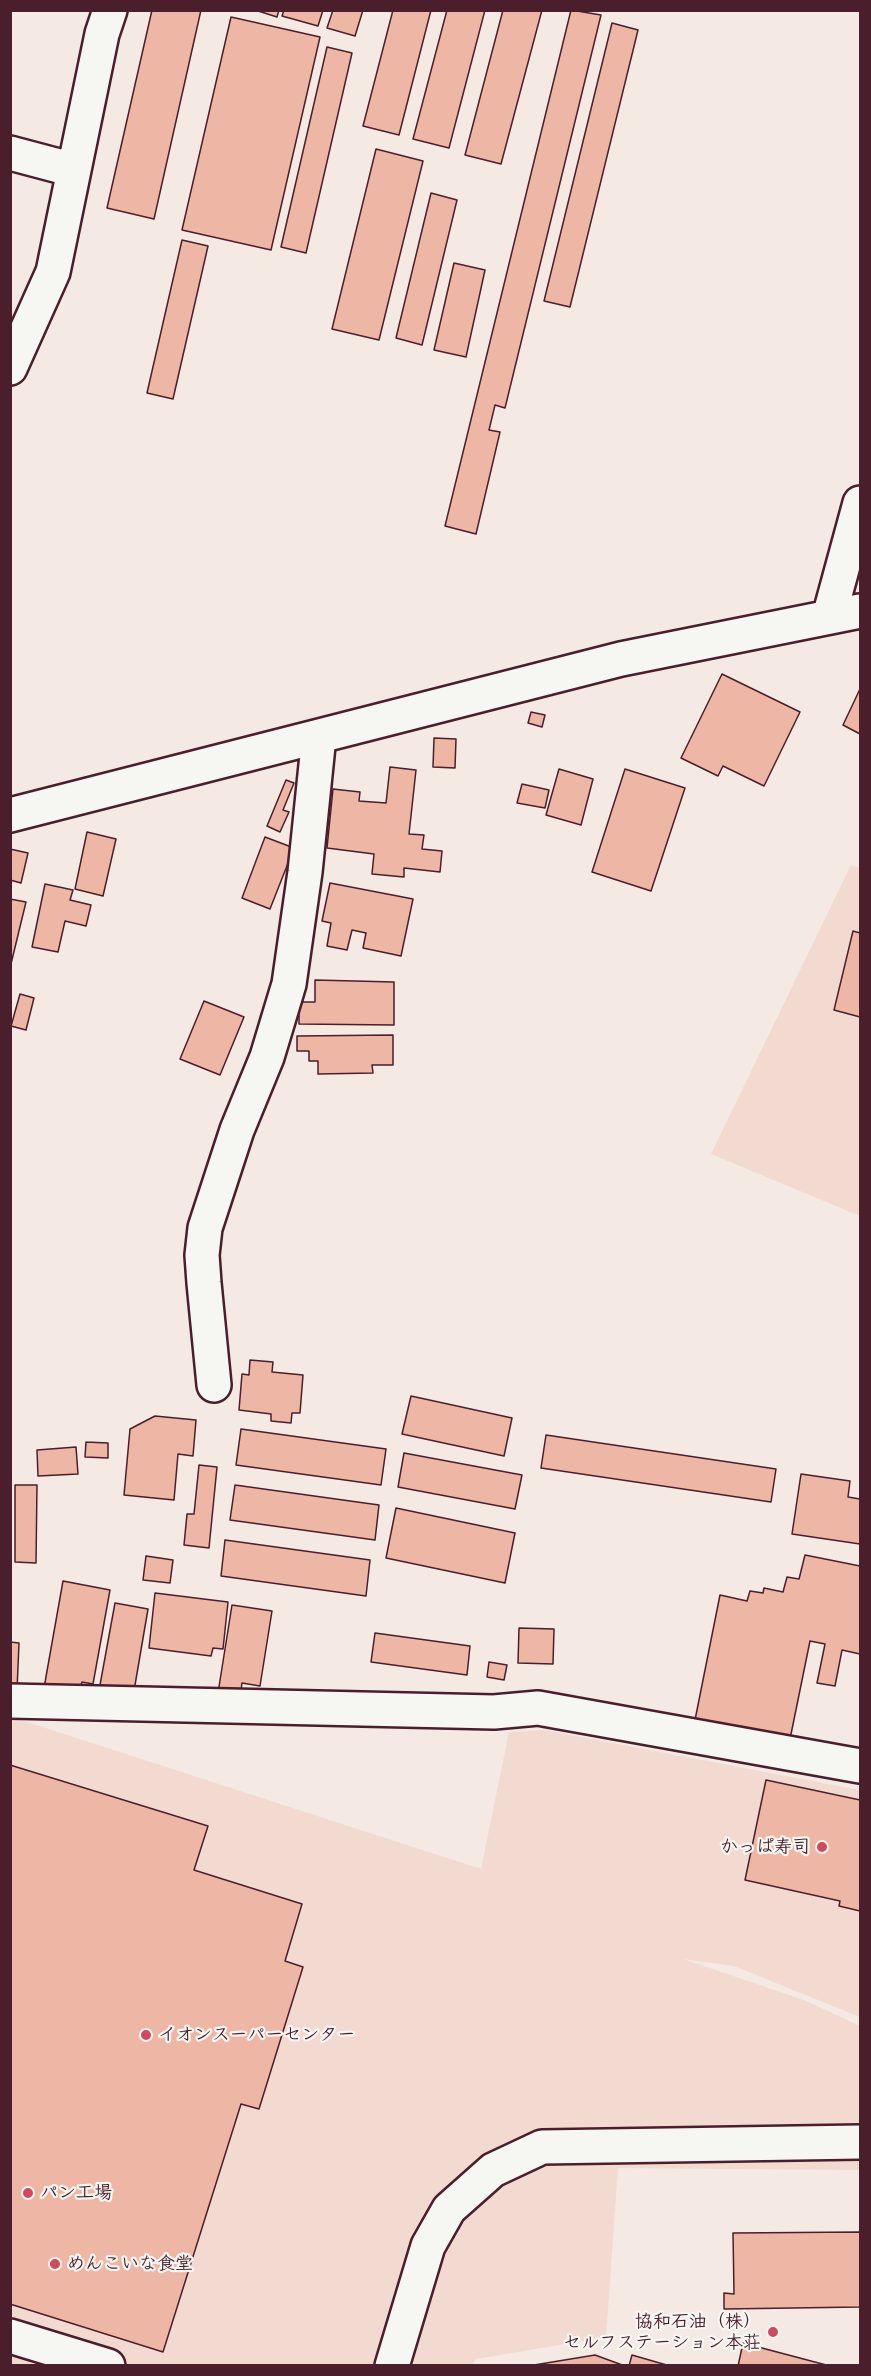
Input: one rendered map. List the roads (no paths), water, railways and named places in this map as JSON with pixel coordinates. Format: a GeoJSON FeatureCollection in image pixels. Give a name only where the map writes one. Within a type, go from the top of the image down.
{"type":"FeatureCollection","features":[{"type":"Feature","properties":{"kind":"street"},"geometry":{"type":"LineString","coordinates":[[10,368],[53,272],[102,34],[110,10]]}},
{"type":"Feature","properties":{"kind":"street"},"geometry":{"type":"LineString","coordinates":[[10,153],[74,170]]}},
{"type":"Feature","properties":{"kind":"street"},"geometry":{"type":"LineString","coordinates":[[829,617],[861,502]]}},
{"type":"Feature","properties":{"kind":"street"},"geometry":{"type":"LineString","coordinates":[[10,815],[621,659],[861,611]]}},
{"type":"Feature","properties":{"kind":"street"},"geometry":{"type":"LineString","coordinates":[[214,1385],[202,1255],[205,1228],[237,1130],[267,1057],[289,984],[305,872],[319,736]]}},
{"type":"Feature","properties":{"kind":"street"},"geometry":{"type":"LineString","coordinates":[[10,1701],[494,1712],[538,1708],[861,1766]]}},
{"type":"Feature","properties":{"kind":"street"},"geometry":{"type":"LineString","coordinates":[[392,2366],[428,2246],[449,2209],[493,2170],[542,2147],[861,2142]]}},
{"type":"Feature","properties":{"kind":"street"},"geometry":{"type":"LineString","coordinates":[[10,2336],[108,2366]]}},
{"type":"Feature","properties":{"kind":"place","name":"かっぱ寿司"},"geometry":{"type":"Point","coordinates":[822,1847]}},
{"type":"Feature","properties":{"kind":"place","name":"イオンスーパーセンター"},"geometry":{"type":"Point","coordinates":[146,2035]}},
{"type":"Feature","properties":{"kind":"place","name":"パン工場"},"geometry":{"type":"Point","coordinates":[28,2193]}},
{"type":"Feature","properties":{"kind":"place","name":"めんこいな食堂"},"geometry":{"type":"Point","coordinates":[55,2264]}},
{"type":"Feature","properties":{"kind":"place","name":"協和石油（株） セルフステーション本荘"},"geometry":{"type":"Point","coordinates":[773,2332]}}]}
